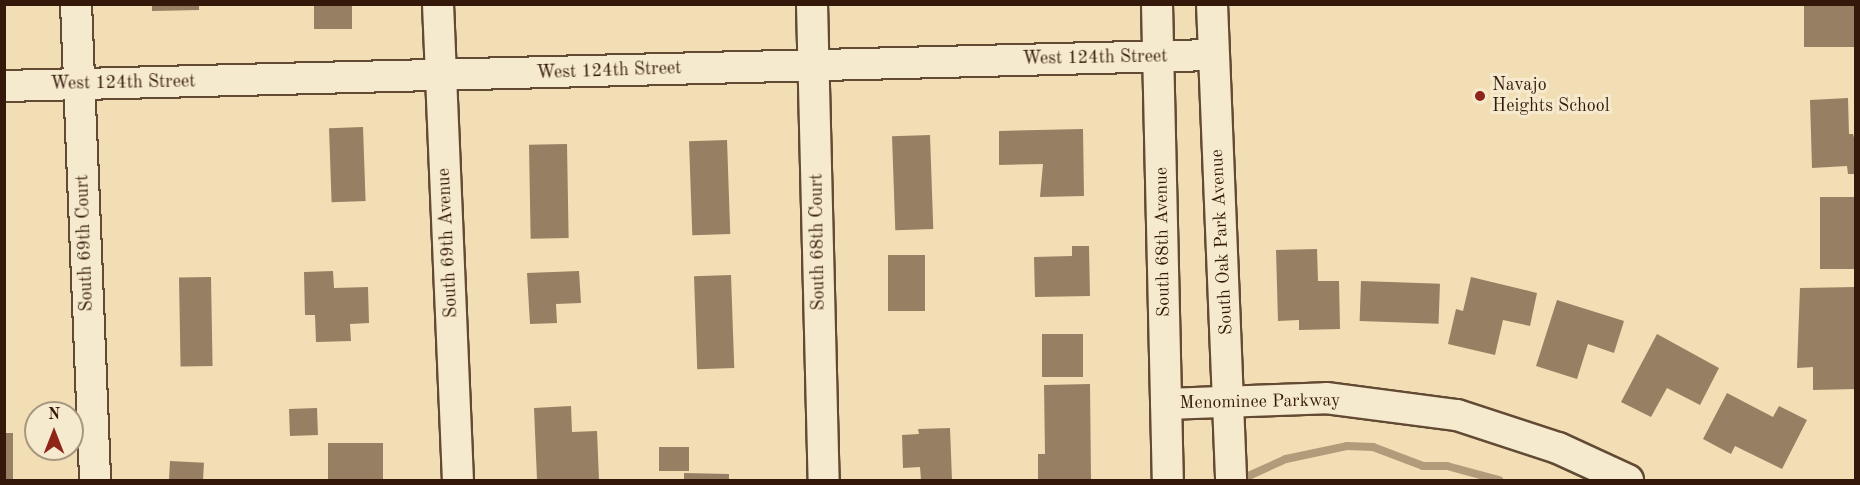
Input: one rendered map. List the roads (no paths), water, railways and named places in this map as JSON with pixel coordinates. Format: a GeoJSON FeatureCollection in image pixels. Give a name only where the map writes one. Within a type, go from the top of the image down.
{"type":"FeatureCollection","features":[{"type":"Feature","properties":{"kind":"street","name":"South 69th Court"},"geometry":{"type":"LineString","coordinates":[[76,4],[95,480]]}},
{"type":"Feature","properties":{"kind":"street","name":"South 69th Avenue"},"geometry":{"type":"LineString","coordinates":[[438,4],[458,480]]}},
{"type":"Feature","properties":{"kind":"street","name":"South 68th Court"},"geometry":{"type":"LineString","coordinates":[[812,4],[824,480]]}},
{"type":"Feature","properties":{"kind":"street","name":"South 68th Avenue"},"geometry":{"type":"LineString","coordinates":[[1157,4],[1168,480]]}},
{"type":"Feature","properties":{"kind":"street","name":"South Oak Park Avenue"},"geometry":{"type":"LineString","coordinates":[[1212,4],[1231,480]]}},
{"type":"Feature","properties":{"kind":"street","name":"West 124th Street"},"geometry":{"type":"LineString","coordinates":[[4,86],[1213,55]]}},
{"type":"Feature","properties":{"kind":"street","name":"Menominee Parkway"},"geometry":{"type":"LineString","coordinates":[[1166,404],[1326,398],[1457,415],[1558,448],[1628,480]]}},
{"type":"Feature","properties":{"kind":"waterway"},"geometry":{"type":"LineString","coordinates":[[1246,477],[1286,459],[1347,446],[1373,447],[1423,466],[1447,466],[1499,480]]}},
{"type":"Feature","properties":{"kind":"place","name":"Navajo Heights School"},"geometry":{"type":"Point","coordinates":[1480,96]}}]}
